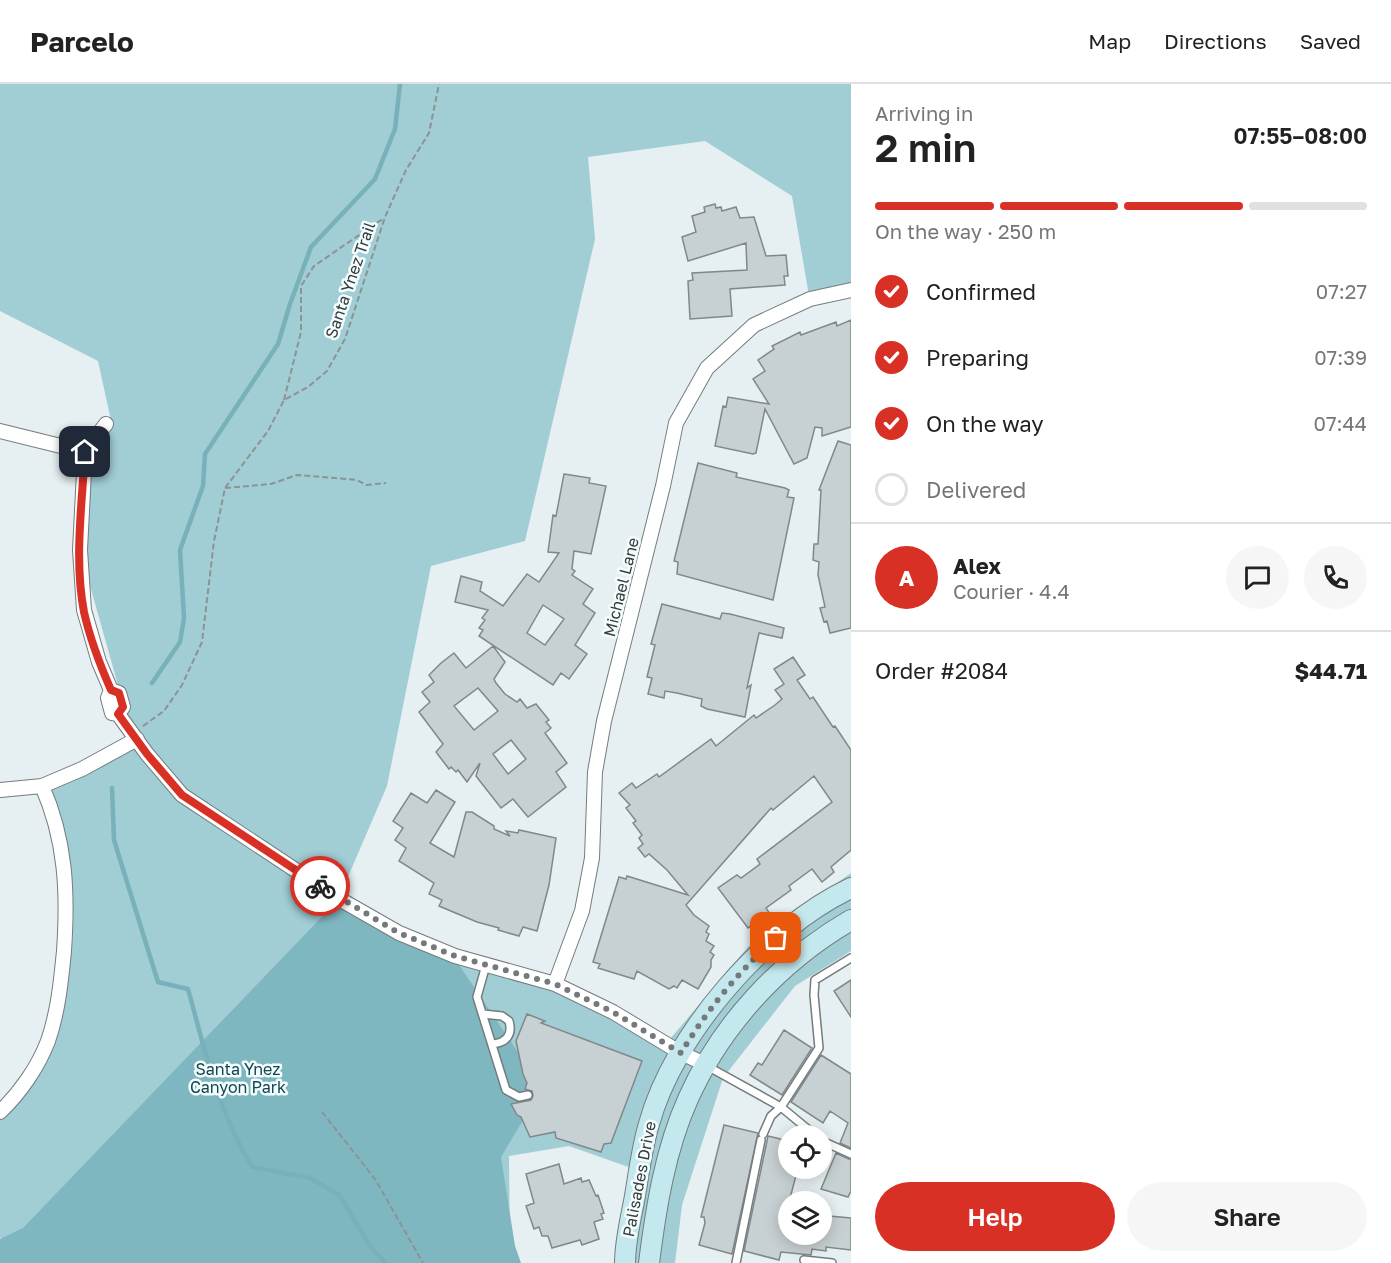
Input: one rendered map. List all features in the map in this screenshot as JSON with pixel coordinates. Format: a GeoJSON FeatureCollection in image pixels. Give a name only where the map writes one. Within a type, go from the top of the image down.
{"type":"FeatureCollection","features":[{"type":"Feature","properties":{"kind":"street","name":"Michael Lane"},"geometry":{"type":"LineString","coordinates":[[555,984],[582,911],[592,858],[595,772],[604,721],[663,486],[676,423],[707,368],[754,325],[810,299],[851,290]]}},
{"type":"Feature","properties":{"kind":"street"},"geometry":{"type":"LineString","coordinates":[[106,424],[85,452],[80,550],[81,589],[89,632],[111,690],[108,698],[112,713],[118,714],[147,754],[182,795],[288,866],[399,933],[455,956],[555,984],[613,1012],[681,1053],[705,1064]]}},
{"type":"Feature","properties":{"kind":"street"},"geometry":{"type":"LineString","coordinates":[[0,431],[85,452]]}},
{"type":"Feature","properties":{"kind":"street"},"geometry":{"type":"LineString","coordinates":[[0,789],[42,786],[82,769],[137,739]]}},
{"type":"Feature","properties":{"kind":"street"},"geometry":{"type":"LineString","coordinates":[[0,1112],[13,1099],[33,1070],[47,1042],[61,988],[66,930],[65,862],[53,812],[42,786]]}},
{"type":"Feature","properties":{"kind":"street","name":"Palisades Drive"},"geometry":{"type":"LineString","coordinates":[[625,1263],[649,1123],[664,1085],[681,1053],[720,995],[764,949],[788,927],[851,888]]}},
{"type":"Feature","properties":{"kind":"street","name":"Palisades Drive"},"geometry":{"type":"LineString","coordinates":[[649,1263],[665,1171],[674,1137],[687,1101],[705,1064],[755,997],[778,974],[831,932],[851,920]]}},
{"type":"Feature","properties":{"kind":"lane"},"geometry":{"type":"LineString","coordinates":[[735,1263],[762,1137],[771,1116],[781,1107],[819,1048],[814,995],[815,980],[851,958]]}},
{"type":"Feature","properties":{"kind":"lane"},"geometry":{"type":"LineString","coordinates":[[486,965],[477,997],[506,1090],[519,1096],[528,1095]]}},
{"type":"Feature","properties":{"kind":"lane"},"geometry":{"type":"LineString","coordinates":[[483,1014],[496,1015],[509,1021],[512,1029],[508,1038],[500,1043],[492,1044]]}},
{"type":"Feature","properties":{"kind":"lane"},"geometry":{"type":"LineString","coordinates":[[705,1064],[781,1107],[803,1125]]}},
{"type":"Feature","properties":{"kind":"lane"},"geometry":{"type":"LineString","coordinates":[[832,1145],[851,1154]]}},
{"type":"Feature","properties":{"kind":"lane"},"geometry":{"type":"LineString","coordinates":[[804,1260],[832,1263]]}},
{"type":"Feature","properties":{"kind":"path","name":"Santa Ynez Trail"},"geometry":{"type":"LineString","coordinates":[[284,400],[308,387],[327,371],[345,339],[385,217],[406,170],[429,133],[439,84]]}},
{"type":"Feature","properties":{"kind":"path"},"geometry":{"type":"LineString","coordinates":[[150,720],[164,711],[182,685],[202,642],[214,541],[225,488],[268,431],[284,400],[301,332],[301,286],[314,266],[385,217]]}},
{"type":"Feature","properties":{"kind":"path"},"geometry":{"type":"LineString","coordinates":[[225,488],[272,484],[297,474],[357,480],[366,485],[386,483]]}},
{"type":"Feature","properties":{"kind":"path"},"geometry":{"type":"LineString","coordinates":[[322,1112],[375,1179],[423,1263]]}},
{"type":"Feature","properties":{"kind":"green space"},"geometry":{"type":"Polygon","coordinates":[[[0,84],[851,84],[851,285],[809,296],[792,196],[705,141],[588,157],[595,239],[525,541],[431,566],[387,786],[338,900],[454,962],[553,990],[612,1017],[664,1046],[748,947],[851,873],[851,951],[795,986],[723,1078],[682,1205],[675,1263],[620,1263],[637,1170],[569,1146],[509,1156],[510,1263],[0,1263],[8,1254],[0,1237],[0,1108],[24,1077],[43,1042],[53,1006],[59,952],[62,898],[60,860],[38,784],[132,735],[80,550],[89,452],[112,425],[98,361],[0,311],[0,84]]]}},
{"type":"Feature","properties":{"kind":"green space","name":"Santa Ynez Canyon Park"},"geometry":{"type":"Polygon","coordinates":[[[338,900],[455,959],[542,1088],[501,1157],[515,1246],[521,1263],[0,1263],[0,1239],[23,1228],[338,900]]]}},
{"type":"Feature","properties":{"kind":"building"},"geometry":{"type":"Polygon","coordinates":[[[715,204],[716,208],[721,207],[722,211],[736,207],[740,218],[754,217],[766,256],[786,255],[788,276],[784,276],[785,285],[730,289],[732,316],[690,319],[688,281],[693,280],[692,273],[747,270],[746,243],[688,261],[682,237],[696,232],[692,216],[705,212],[704,207],[715,204]]]}},
{"type":"Feature","properties":{"kind":"building"},"geometry":{"type":"Polygon","coordinates":[[[851,320],[851,427],[822,436],[822,428],[815,427],[807,458],[794,464],[765,409],[756,453],[715,446],[723,406],[726,407],[728,397],[769,404],[753,379],[765,371],[758,360],[774,349],[772,346],[800,332],[801,335],[836,322],[837,326],[851,320]]]}},
{"type":"Feature","properties":{"kind":"building"},"geometry":{"type":"Polygon","coordinates":[[[838,441],[851,445],[851,628],[830,633],[820,608],[825,607],[818,575],[819,562],[813,560],[814,544],[818,544],[821,490],[819,490],[838,441]]]}},
{"type":"Feature","properties":{"kind":"building"},"geometry":{"type":"Polygon","coordinates":[[[698,463],[737,473],[736,477],[785,488],[789,490],[787,497],[794,498],[773,600],[677,574],[678,562],[674,561],[698,463]]]}},
{"type":"Feature","properties":{"kind":"building"},"geometry":{"type":"Polygon","coordinates":[[[564,474],[590,478],[589,483],[606,486],[591,554],[574,551],[572,569],[575,571],[572,575],[593,589],[583,604],[595,613],[575,645],[587,654],[569,679],[561,673],[553,685],[479,636],[483,630],[479,628],[485,620],[482,618],[488,610],[455,602],[461,576],[482,582],[480,591],[503,606],[527,574],[539,582],[559,553],[548,552],[553,515],[556,516],[564,474]],[[543,605],[527,633],[545,645],[564,619],[543,605]]]}},
{"type":"Feature","properties":{"kind":"building"},"geometry":{"type":"Polygon","coordinates":[[[662,604],[720,619],[722,613],[730,614],[784,628],[782,638],[759,633],[747,688],[751,685],[745,717],[707,709],[701,706],[702,699],[677,693],[665,691],[664,698],[648,694],[652,678],[647,677],[655,645],[651,644],[662,604]]]}},
{"type":"Feature","properties":{"kind":"building"},"geometry":{"type":"Polygon","coordinates":[[[493,646],[505,662],[494,679],[496,683],[505,694],[517,702],[520,699],[527,708],[536,704],[549,720],[546,722],[551,728],[545,733],[567,763],[556,772],[566,787],[528,817],[513,799],[501,808],[476,776],[480,763],[467,782],[458,770],[456,772],[451,767],[449,769],[436,752],[443,744],[419,712],[430,702],[422,692],[434,682],[429,675],[441,663],[454,653],[466,668],[493,646]],[[478,688],[454,706],[474,730],[498,711],[478,688]],[[511,740],[493,754],[508,774],[526,759],[511,740]]]}},
{"type":"Feature","properties":{"kind":"building"},"geometry":{"type":"Polygon","coordinates":[[[793,657],[805,675],[797,680],[810,699],[813,697],[851,750],[851,850],[831,867],[834,872],[822,882],[812,869],[789,886],[791,890],[766,908],[770,914],[748,928],[718,888],[737,875],[741,878],[760,864],[757,859],[832,802],[814,776],[773,810],[771,808],[686,905],[694,915],[709,926],[706,941],[714,946],[710,952],[714,955],[711,967],[698,989],[682,980],[677,988],[674,986],[669,989],[637,971],[634,979],[598,968],[600,964],[593,962],[619,877],[626,879],[627,876],[688,895],[667,870],[649,854],[645,857],[638,848],[643,844],[639,838],[642,835],[633,823],[636,821],[626,808],[630,805],[619,793],[632,783],[636,788],[657,774],[659,777],[711,739],[716,746],[754,715],[756,718],[775,705],[782,699],[775,690],[784,684],[774,669],[793,657]]]}},
{"type":"Feature","properties":{"kind":"building"},"geometry":{"type":"Polygon","coordinates":[[[436,790],[455,802],[430,843],[454,857],[466,812],[472,812],[494,826],[494,829],[510,836],[506,831],[518,833],[519,830],[556,838],[549,885],[537,931],[523,927],[519,936],[439,906],[442,900],[429,894],[434,883],[399,861],[406,848],[395,840],[403,828],[393,821],[411,793],[427,803],[436,790]]]}},
{"type":"Feature","properties":{"kind":"building"},"geometry":{"type":"Polygon","coordinates":[[[851,980],[851,1017],[834,991],[851,980]]]}},
{"type":"Feature","properties":{"kind":"building"},"geometry":{"type":"Polygon","coordinates":[[[527,1014],[545,1021],[541,1023],[642,1061],[611,1143],[604,1144],[601,1152],[556,1138],[555,1132],[530,1137],[521,1117],[517,1115],[511,1104],[531,1100],[533,1096],[532,1091],[525,1089],[527,1083],[516,1041],[527,1014]]]}},
{"type":"Feature","properties":{"kind":"building"},"geometry":{"type":"Polygon","coordinates":[[[784,1030],[812,1048],[782,1095],[750,1075],[758,1063],[762,1065],[784,1030]]]}},
{"type":"Feature","properties":{"kind":"building"},"geometry":{"type":"Polygon","coordinates":[[[821,1055],[851,1074],[851,1148],[840,1143],[848,1123],[830,1111],[823,1123],[791,1102],[821,1055]]]}},
{"type":"Feature","properties":{"kind":"building"},"geometry":{"type":"Polygon","coordinates":[[[724,1125],[758,1133],[732,1254],[699,1245],[705,1223],[704,1217],[701,1217],[724,1125]]]}},
{"type":"Feature","properties":{"kind":"building"},"geometry":{"type":"Polygon","coordinates":[[[768,1136],[778,1138],[778,1179],[795,1179],[792,1191],[778,1191],[778,1245],[832,1245],[832,1216],[851,1218],[851,1250],[826,1247],[826,1251],[812,1249],[811,1255],[781,1252],[779,1260],[744,1251],[768,1136]]]}},
{"type":"Feature","properties":{"kind":"building"},"geometry":{"type":"Polygon","coordinates":[[[836,1153],[851,1160],[851,1191],[848,1197],[821,1189],[825,1179],[832,1179],[832,1163],[836,1153]]]}},
{"type":"Feature","properties":{"kind":"building"},"geometry":{"type":"Polygon","coordinates":[[[559,1164],[564,1184],[581,1178],[582,1182],[589,1180],[596,1196],[598,1195],[604,1213],[601,1214],[603,1219],[594,1222],[599,1239],[582,1245],[580,1240],[552,1248],[548,1236],[542,1236],[539,1227],[534,1229],[526,1206],[534,1203],[526,1174],[559,1164]]]}},
{"type":"Feature","properties":{"kind":"waterway"},"geometry":{"type":"LineString","coordinates":[[152,683],[180,642],[184,618],[180,550],[203,486],[205,454],[278,344],[311,247],[375,179],[395,129],[400,84]]}},
{"type":"Feature","properties":{"kind":"waterway"},"geometry":{"type":"LineString","coordinates":[[112,788],[114,840],[158,982],[188,989],[221,1103],[252,1167],[310,1178],[339,1195],[373,1250],[386,1263]]}},
{"type":"Feature","properties":{"kind":"way so far"},"geometry":{"type":"LineString","coordinates":[[320,886],[399,933],[455,956],[555,984],[613,1012],[681,1053],[720,995],[776,938]]}},
{"type":"Feature","properties":{"kind":"route"},"geometry":{"type":"LineString","coordinates":[[85,452],[80,550],[81,589],[89,632],[99,662],[111,690],[119,693],[123,707],[118,714],[147,754],[182,795],[320,886]]}}]}
